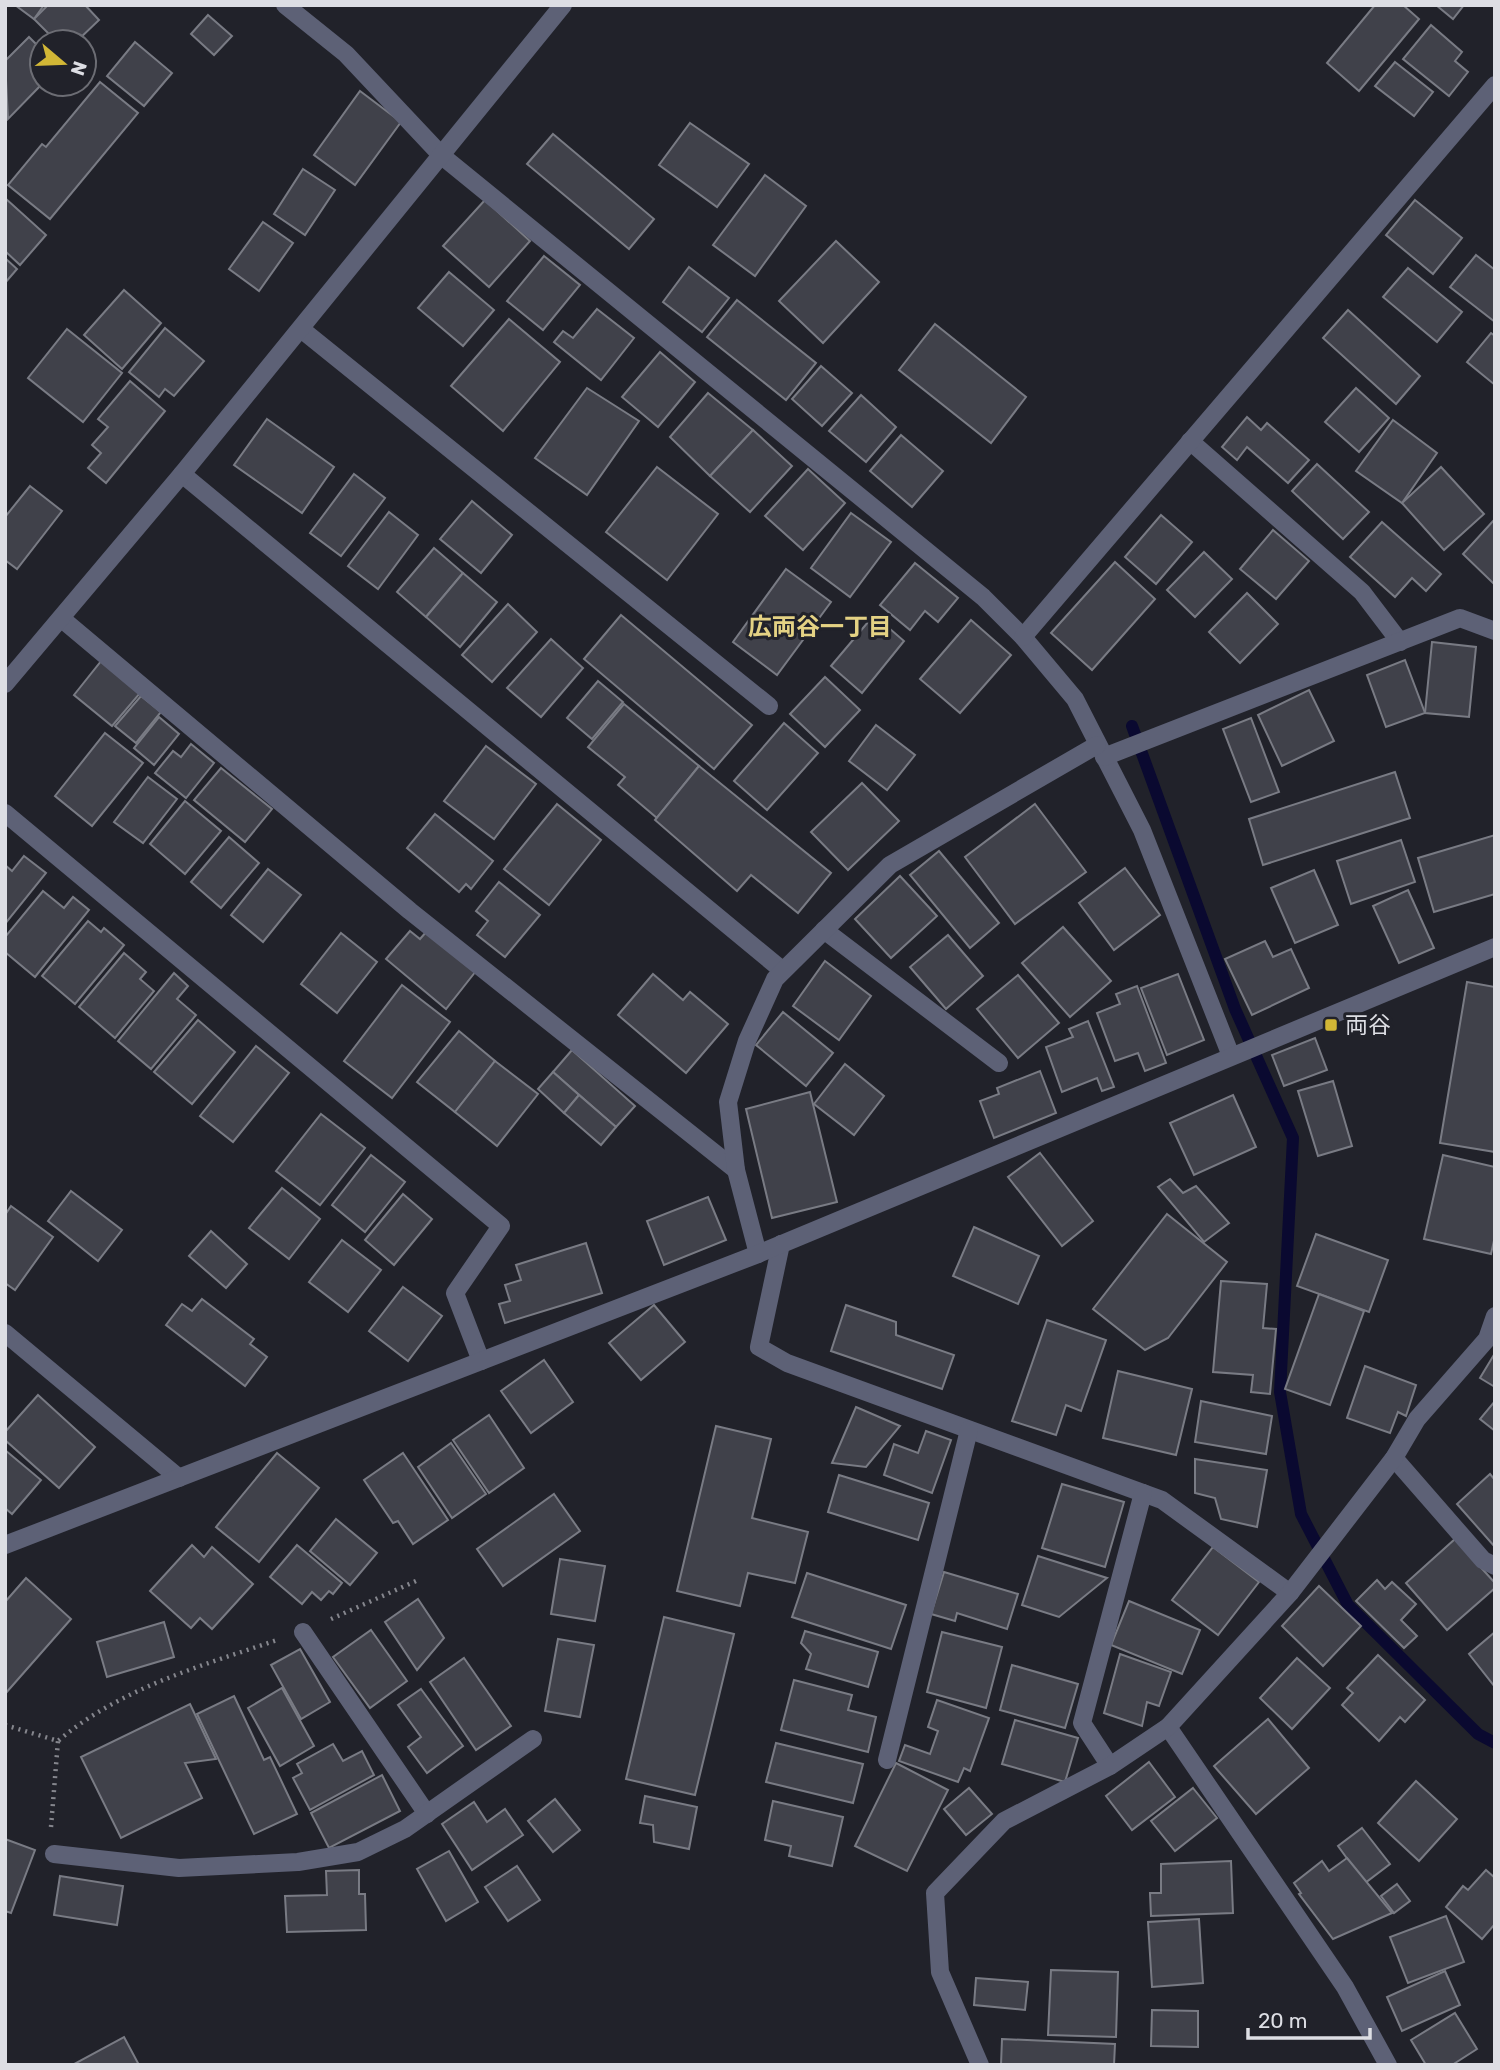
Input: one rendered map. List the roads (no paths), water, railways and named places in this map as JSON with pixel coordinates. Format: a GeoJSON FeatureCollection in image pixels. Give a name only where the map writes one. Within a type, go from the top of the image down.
{"type":"FeatureCollection","features":[{"type":"Feature","properties":{"kind":"street"},"geometry":{"type":"LineString","coordinates":[[285,5],[346,54],[442,156],[972,588],[1023,637],[1074,699],[1142,830],[1231,1056]]}},
{"type":"Feature","properties":{"kind":"street"},"geometry":{"type":"LineString","coordinates":[[5,684],[182,474],[564,5]]}},
{"type":"Feature","properties":{"kind":"street"},"geometry":{"type":"LineString","coordinates":[[1023,637],[1495,85]]}},
{"type":"Feature","properties":{"kind":"street"},"geometry":{"type":"LineString","coordinates":[[301,329],[769,706]]}},
{"type":"Feature","properties":{"kind":"street"},"geometry":{"type":"LineString","coordinates":[[1190,441],[1362,592],[1400,642]]}},
{"type":"Feature","properties":{"kind":"street"},"geometry":{"type":"LineString","coordinates":[[182,474],[782,970]]}},
{"type":"Feature","properties":{"kind":"street"},"geometry":{"type":"LineString","coordinates":[[758,1254],[736,1170],[728,1102],[747,1041],[775,979],[782,970],[890,864],[1100,751],[1460,618],[1495,631]]}},
{"type":"Feature","properties":{"kind":"street"},"geometry":{"type":"LineString","coordinates":[[62,619],[410,911],[736,1170]]}},
{"type":"Feature","properties":{"kind":"street"},"geometry":{"type":"LineString","coordinates":[[5,813],[501,1226],[456,1293],[481,1362]]}},
{"type":"Feature","properties":{"kind":"street"},"geometry":{"type":"LineString","coordinates":[[824,930],[999,1063]]}},
{"type":"Feature","properties":{"kind":"street"},"geometry":{"type":"LineString","coordinates":[[5,1545],[758,1254],[1495,947]]}},
{"type":"Feature","properties":{"kind":"street"},"geometry":{"type":"LineString","coordinates":[[781,1244],[759,1347],[787,1363],[1162,1500],[1290,1593]]}},
{"type":"Feature","properties":{"kind":"street"},"geometry":{"type":"LineString","coordinates":[[980,2065],[940,1972],[934,1893],[1004,1821],[1110,1766],[1168,1727],[1290,1593],[1394,1458],[1416,1419],[1487,1339],[1495,1317]]}},
{"type":"Feature","properties":{"kind":"street"},"geometry":{"type":"LineString","coordinates":[[5,1333],[179,1478]]}},
{"type":"Feature","properties":{"kind":"street"},"geometry":{"type":"LineString","coordinates":[[887,1760],[969,1430]]}},
{"type":"Feature","properties":{"kind":"street"},"geometry":{"type":"LineString","coordinates":[[1394,1458],[1483,1560],[1495,1566]]}},
{"type":"Feature","properties":{"kind":"street"},"geometry":{"type":"LineString","coordinates":[[1110,1766],[1082,1723],[1143,1493]]}},
{"type":"Feature","properties":{"kind":"street"},"geometry":{"type":"LineString","coordinates":[[303,1632],[427,1814]]}},
{"type":"Feature","properties":{"kind":"street"},"geometry":{"type":"LineString","coordinates":[[1168,1727],[1345,1987],[1388,2065]]}},
{"type":"Feature","properties":{"kind":"street"},"geometry":{"type":"LineString","coordinates":[[54,1854],[179,1868],[298,1862],[358,1852],[405,1829],[533,1739]]}},
{"type":"Feature","properties":{"kind":"waterway"},"geometry":{"type":"LineString","coordinates":[[1132,726],[1235,1009],[1293,1138],[1280,1392],[1301,1514],[1348,1605],[1478,1734],[1495,1743]]}},
{"type":"Feature","properties":{"kind":"place","name":"両谷"},"geometry":{"type":"Point","coordinates":[1331,1025]}},
{"type":"Feature","properties":{"kind":"district","name":"広両谷一丁目"},"geometry":{"type":"Point","coordinates":[820,627]}}]}
